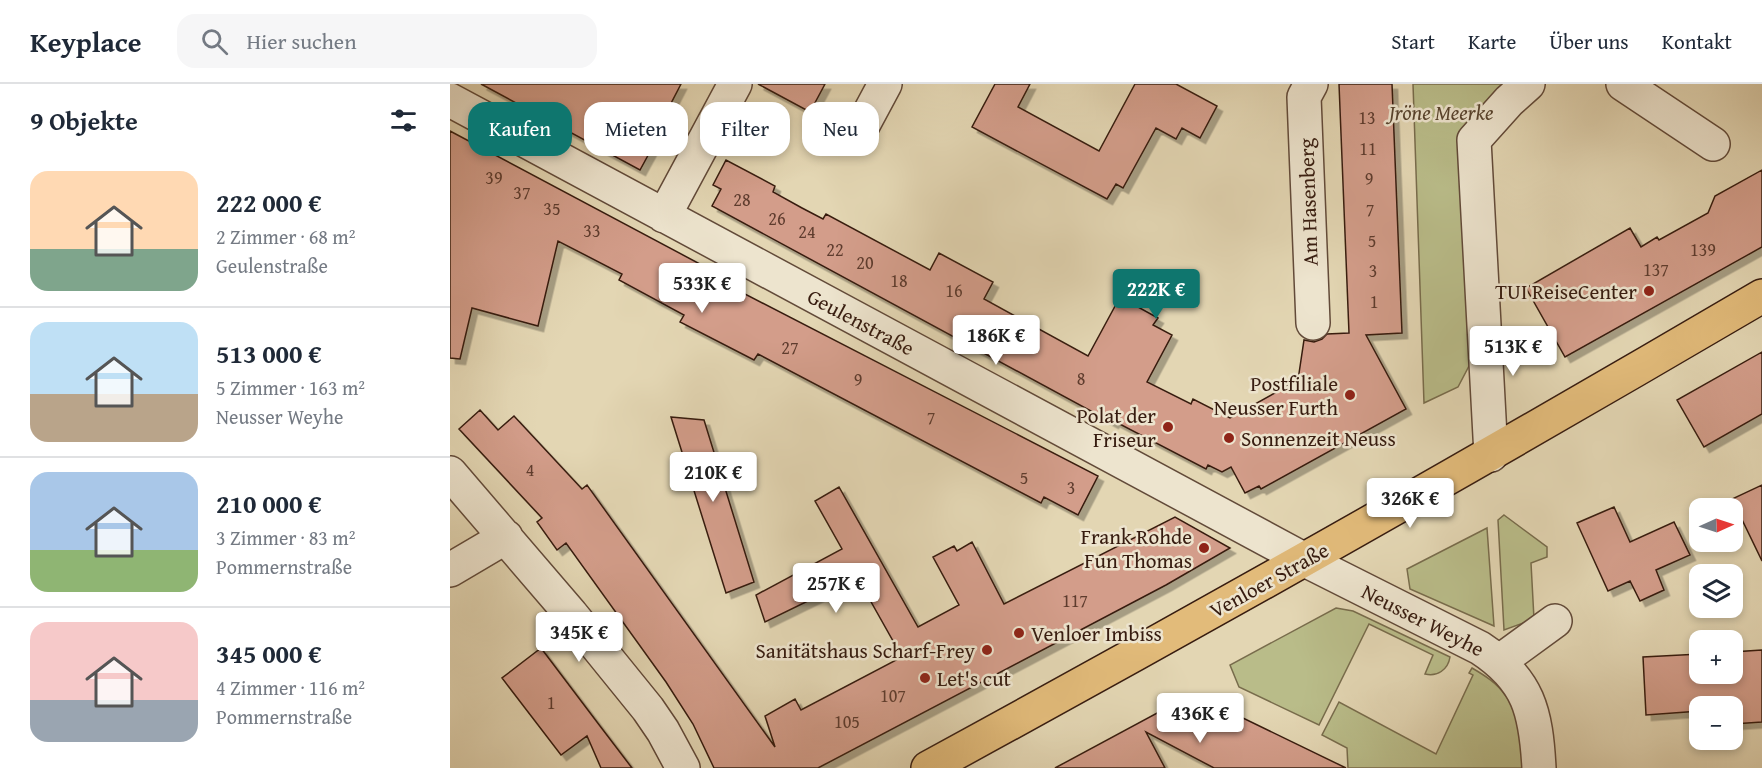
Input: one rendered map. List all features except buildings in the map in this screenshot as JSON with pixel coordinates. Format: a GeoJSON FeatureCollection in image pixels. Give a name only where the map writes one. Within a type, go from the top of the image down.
{"type":"FeatureCollection","features":[{"type":"Feature","properties":{"kind":"main road","name":"Venloer Straße"},"geometry":{"type":"LineString","coordinates":[[928,768],[1145,650],[1491,455],[1762,296]]}},
{"type":"Feature","properties":{"kind":"street"},"geometry":{"type":"LineString","coordinates":[[664,216],[735,84]]}},
{"type":"Feature","properties":{"kind":"street"},"geometry":{"type":"LineString","coordinates":[[876,102],[885,84]]}},
{"type":"Feature","properties":{"kind":"street","name":"Am Hasenberg"},"geometry":{"type":"LineString","coordinates":[[1311,84],[1304,97],[1313,322]]}},
{"type":"Feature","properties":{"kind":"street"},"geometry":{"type":"LineString","coordinates":[[1491,455],[1474,140],[1509,101],[1528,84]]}},
{"type":"Feature","properties":{"kind":"street"},"geometry":{"type":"LineString","coordinates":[[1623,84],[1713,144]]}},
{"type":"Feature","properties":{"kind":"street","name":"Geulenstraße"},"geometry":{"type":"LineString","coordinates":[[450,100],[1305,560]]}},
{"type":"Feature","properties":{"kind":"street"},"geometry":{"type":"LineString","coordinates":[[450,473],[648,709],[683,768]]}},
{"type":"Feature","properties":{"kind":"street"},"geometry":{"type":"LineString","coordinates":[[450,570],[506,537]]}},
{"type":"Feature","properties":{"kind":"street","name":"Neusser Weyhe"},"geometry":{"type":"LineString","coordinates":[[1305,560],[1480,648],[1500,662],[1519,683],[1530,707],[1537,732],[1539,768]]}},
{"type":"Feature","properties":{"kind":"street"},"geometry":{"type":"LineString","coordinates":[[1500,662],[1555,621]]}},
{"type":"Feature","properties":{"kind":"green space","name":"Jröne Meerke"},"geometry":{"type":"Polygon","coordinates":[[[1413,84],[1519,84],[1463,129],[1470,364],[1458,387],[1424,403],[1413,84]]]}},
{"type":"Feature","properties":{"kind":"green space"},"geometry":{"type":"Polygon","coordinates":[[[1504,515],[1547,547],[1547,557],[1531,563],[1534,619],[1504,630],[1498,520],[1504,515]]]}},
{"type":"Feature","properties":{"kind":"green space"},"geometry":{"type":"Polygon","coordinates":[[[1487,528],[1494,626],[1410,589],[1407,569],[1487,528]]]}},
{"type":"Feature","properties":{"kind":"green space"},"geometry":{"type":"Polygon","coordinates":[[[1336,608],[1353,611],[1450,657],[1447,666],[1438,673],[1425,674],[1433,655],[1369,624],[1319,725],[1239,687],[1230,665],[1336,608]]]}},
{"type":"Feature","properties":{"kind":"green space"},"geometry":{"type":"Polygon","coordinates":[[[1472,668],[1494,683],[1509,702],[1518,730],[1523,768],[1348,768],[1347,748],[1322,735],[1339,702],[1436,754],[1473,675],[1469,673],[1472,668]]]}},
{"type":"Feature","properties":{"kind":"place","name":"TUI ReiseCenter"},"geometry":{"type":"Point","coordinates":[1649,291]}},
{"type":"Feature","properties":{"kind":"place","name":"Postfiliale Neusser Furth"},"geometry":{"type":"Point","coordinates":[1350,395]}},
{"type":"Feature","properties":{"kind":"place","name":"Polat der Friseur"},"geometry":{"type":"Point","coordinates":[1168,427]}},
{"type":"Feature","properties":{"kind":"place","name":"Sonnenzeit Neuss"},"geometry":{"type":"Point","coordinates":[1229,438]}},
{"type":"Feature","properties":{"kind":"place","name":"Frank Rohde Fun Thomas"},"geometry":{"type":"Point","coordinates":[1204,548]}},
{"type":"Feature","properties":{"kind":"place","name":"Venloer Imbiss"},"geometry":{"type":"Point","coordinates":[1019,633]}},
{"type":"Feature","properties":{"kind":"place","name":"Sanitätshaus Scharf-Frey"},"geometry":{"type":"Point","coordinates":[987,650]}},
{"type":"Feature","properties":{"kind":"place","name":"Let's cut"},"geometry":{"type":"Point","coordinates":[925,678]}}]}
